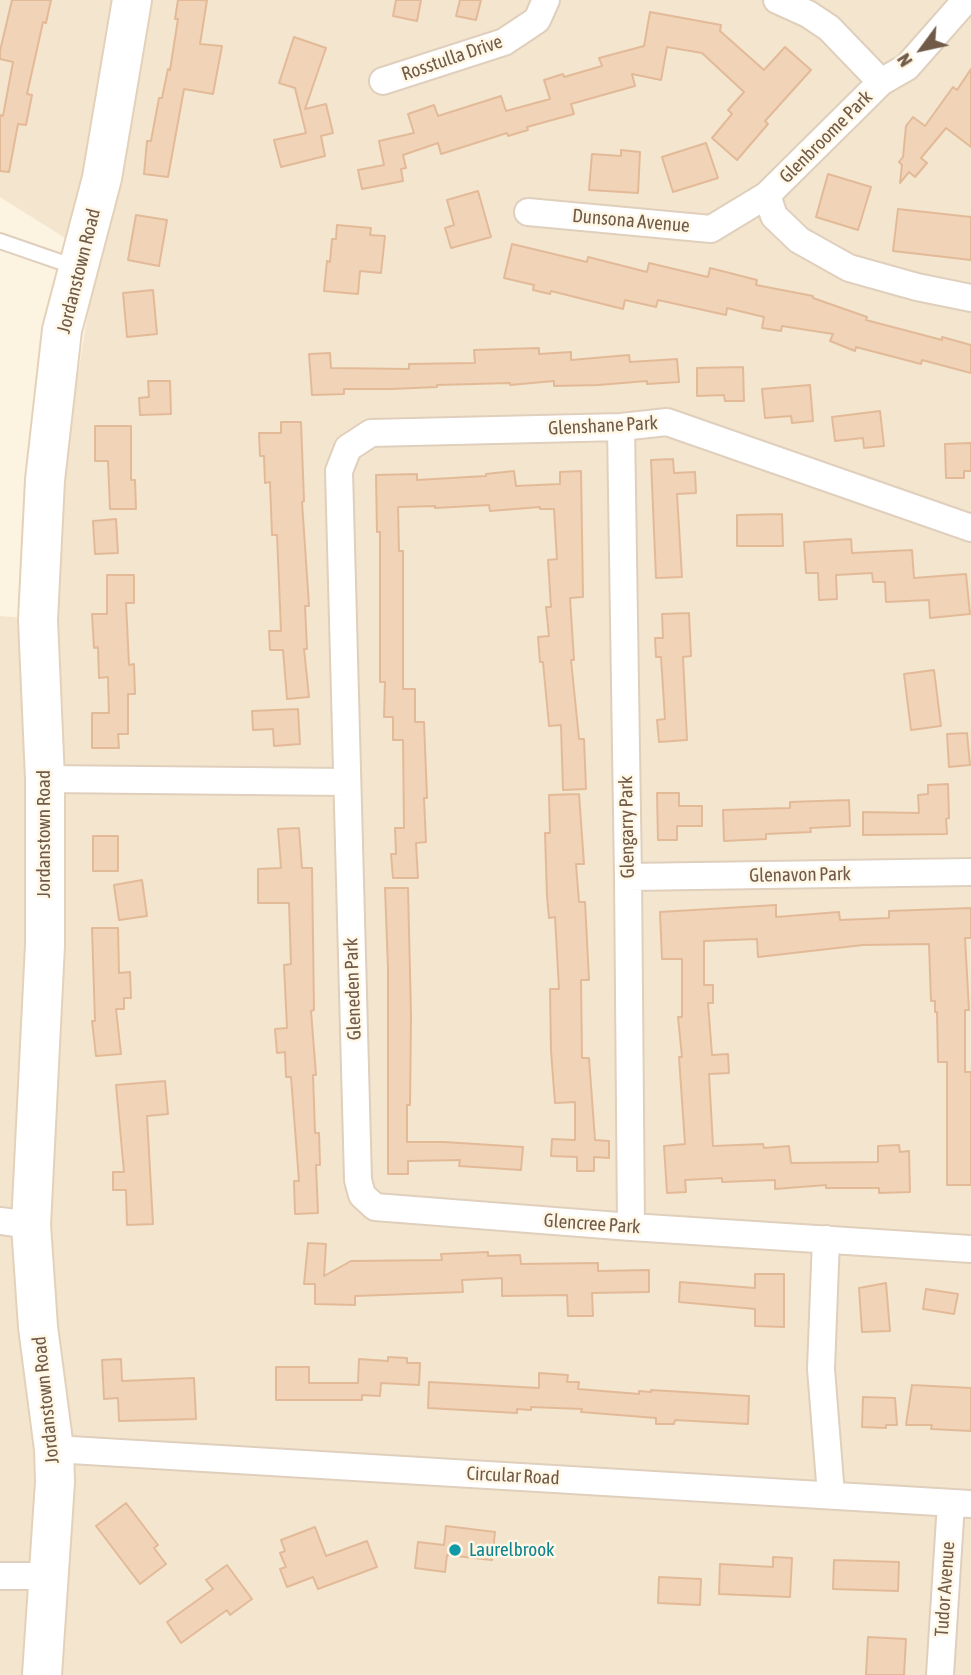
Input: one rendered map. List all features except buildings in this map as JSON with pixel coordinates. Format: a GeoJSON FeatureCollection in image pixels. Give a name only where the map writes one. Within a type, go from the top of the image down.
{"type":"FeatureCollection","features":[{"type":"Feature","properties":{"kind":"street","name":"Jordanstown Road"},"geometry":{"type":"LineString","coordinates":[[41,1675],[49,1576],[54,1449],[38,1327],[15,1223],[45,945],[45,779],[38,620],[45,480],[62,330],[102,178],[132,0]]}},
{"type":"Feature","properties":{"kind":"street","name":"Rosstulla Drive"},"geometry":{"type":"LineString","coordinates":[[383,81],[504,42],[537,20],[546,0]]}},
{"type":"Feature","properties":{"kind":"street"},"geometry":{"type":"LineString","coordinates":[[777,0],[808,14],[830,28],[881,82]]}},
{"type":"Feature","properties":{"kind":"street","name":"Glenbroome Park"},"geometry":{"type":"LineString","coordinates":[[966,0],[907,67],[881,82],[767,195],[774,216],[799,240],[849,268],[917,287],[971,298]]}},
{"type":"Feature","properties":{"kind":"street","name":"Dunsona Avenue"},"geometry":{"type":"LineString","coordinates":[[528,212],[711,229],[767,195]]}},
{"type":"Feature","properties":{"kind":"street","name":"Glenshane Park"},"geometry":{"type":"LineString","coordinates":[[348,447],[371,433],[621,427],[667,422],[971,528]]}},
{"type":"Feature","properties":{"kind":"street","name":"Glengarry Park"},"geometry":{"type":"LineString","coordinates":[[621,427],[631,1227]]}},
{"type":"Feature","properties":{"kind":"street","name":"Gleneden Park"},"geometry":{"type":"LineString","coordinates":[[348,447],[339,471],[358,1180],[362,1195]]}},
{"type":"Feature","properties":{"kind":"street"},"geometry":{"type":"LineString","coordinates":[[45,779],[347,782]]}},
{"type":"Feature","properties":{"kind":"street","name":"Glenavon Park"},"geometry":{"type":"LineString","coordinates":[[628,877],[971,872]]}},
{"type":"Feature","properties":{"kind":"street","name":"Glencree Park"},"geometry":{"type":"LineString","coordinates":[[362,1195],[375,1207],[971,1249]]}},
{"type":"Feature","properties":{"kind":"street"},"geometry":{"type":"LineString","coordinates":[[826,1239],[821,1369],[831,1495]]}},
{"type":"Feature","properties":{"kind":"street","name":"Circular Road"},"geometry":{"type":"LineString","coordinates":[[54,1449],[961,1503]]}},
{"type":"Feature","properties":{"kind":"street","name":"Tudor Avenue"},"geometry":{"type":"LineString","coordinates":[[940,1675],[961,1503]]}},
{"type":"Feature","properties":{"kind":"street"},"geometry":{"type":"LineString","coordinates":[[0,1576],[49,1576]]}},
{"type":"Feature","properties":{"kind":"lane"},"geometry":{"type":"LineString","coordinates":[[0,241],[79,268]]}},
{"type":"Feature","properties":{"kind":"shaded area"},"geometry":{"type":"Polygon","coordinates":[[[0,0],[971,0],[971,1675],[0,1675],[0,616],[38,619],[97,258],[0,197],[0,0]]]}},
{"type":"Feature","properties":{"kind":"place","name":"Laurelbrook"},"geometry":{"type":"Point","coordinates":[455,1550]}}]}
